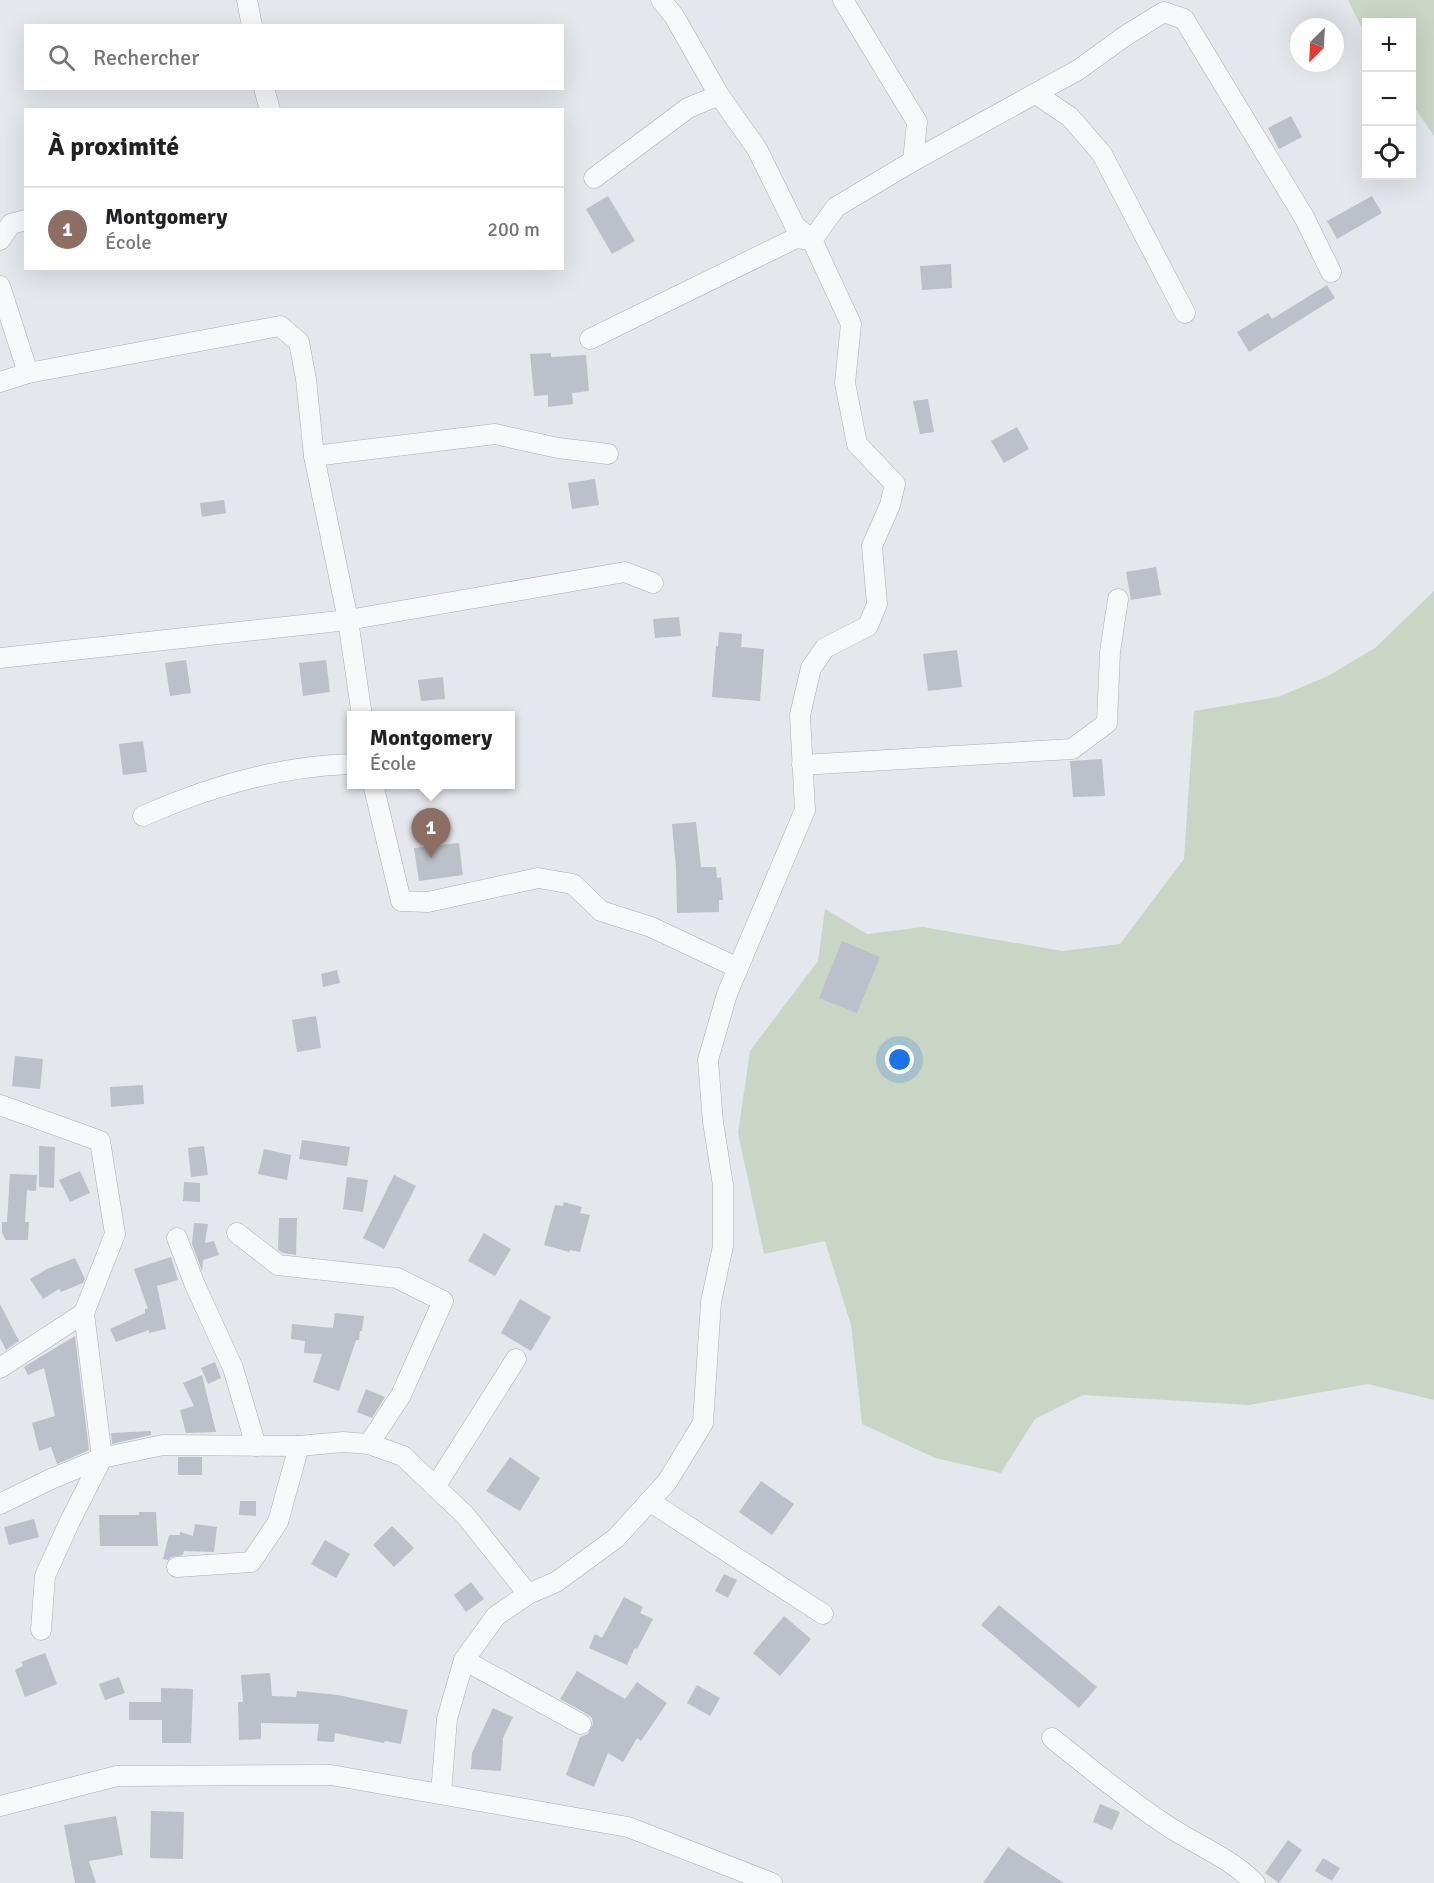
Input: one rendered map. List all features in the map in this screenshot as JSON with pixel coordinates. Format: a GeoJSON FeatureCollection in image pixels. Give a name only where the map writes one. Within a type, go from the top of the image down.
{"type":"FeatureCollection","features":[{"type":"Feature","properties":{"kind":"street"},"geometry":{"type":"LineString","coordinates":[[247,0],[252,24]]}},
{"type":"Feature","properties":{"kind":"street"},"geometry":{"type":"LineString","coordinates":[[441,1793],[447,1719],[464,1660],[496,1616],[528,1594],[556,1582],[616,1539],[667,1482],[703,1423],[711,1302],[723,1246],[723,1185],[713,1122],[708,1060],[727,994],[805,810],[800,715],[811,668],[825,648],[868,626],[877,604],[872,546],[890,505],[895,484],[857,444],[845,383],[851,324],[812,240],[795,226],[757,149],[719,94],[674,16],[661,0]]}},
{"type":"Feature","properties":{"kind":"street"},"geometry":{"type":"LineString","coordinates":[[843,0],[917,122],[913,161]]}},
{"type":"Feature","properties":{"kind":"street"},"geometry":{"type":"LineString","coordinates":[[812,240],[836,207],[913,161],[1078,70],[1167,6],[1184,19],[1304,218],[1331,272]]}},
{"type":"Feature","properties":{"kind":"street"},"geometry":{"type":"LineString","coordinates":[[265,90],[269,108]]}},
{"type":"Feature","properties":{"kind":"street"},"geometry":{"type":"LineString","coordinates":[[594,178],[688,108],[719,94]]}},
{"type":"Feature","properties":{"kind":"street"},"geometry":{"type":"LineString","coordinates":[[1036,94],[1070,117],[1102,154],[1185,313]]}},
{"type":"Feature","properties":{"kind":"street"},"geometry":{"type":"LineString","coordinates":[[0,240],[11,224],[24,221]]}},
{"type":"Feature","properties":{"kind":"street"},"geometry":{"type":"LineString","coordinates":[[590,339],[796,238],[812,240]]}},
{"type":"Feature","properties":{"kind":"street"},"geometry":{"type":"LineString","coordinates":[[0,286],[28,373]]}},
{"type":"Feature","properties":{"kind":"street"},"geometry":{"type":"LineString","coordinates":[[0,382],[28,373],[280,326],[299,342],[306,379],[314,456],[348,620],[361,711]]}},
{"type":"Feature","properties":{"kind":"street"},"geometry":{"type":"LineString","coordinates":[[314,456],[495,434],[558,448],[608,454]]}},
{"type":"Feature","properties":{"kind":"street"},"geometry":{"type":"LineString","coordinates":[[0,658],[348,620],[626,572],[653,583]]}},
{"type":"Feature","properties":{"kind":"street"},"geometry":{"type":"LineString","coordinates":[[802,765],[1072,749],[1107,723],[1110,652],[1118,599]]}},
{"type":"Feature","properties":{"kind":"street"},"geometry":{"type":"LineString","coordinates":[[143,816],[183,798],[249,779],[324,765],[347,764]]}},
{"type":"Feature","properties":{"kind":"street"},"geometry":{"type":"LineString","coordinates":[[375,789],[401,901],[429,902],[538,878],[573,884],[601,911],[651,927],[738,968]]}},
{"type":"Feature","properties":{"kind":"street"},"geometry":{"type":"LineString","coordinates":[[0,1105],[100,1141],[115,1234],[84,1314],[102,1458],[45,1576],[41,1630]]}},
{"type":"Feature","properties":{"kind":"street"},"geometry":{"type":"LineString","coordinates":[[237,1233],[278,1265],[397,1278],[443,1301],[402,1395],[369,1444]]}},
{"type":"Feature","properties":{"kind":"street"},"geometry":{"type":"LineString","coordinates":[[177,1238],[195,1285],[233,1368],[256,1446]]}},
{"type":"Feature","properties":{"kind":"street"},"geometry":{"type":"LineString","coordinates":[[0,1368],[84,1314]]}},
{"type":"Feature","properties":{"kind":"street"},"geometry":{"type":"LineString","coordinates":[[435,1487],[516,1359]]}},
{"type":"Feature","properties":{"kind":"street"},"geometry":{"type":"LineString","coordinates":[[0,1504],[51,1479],[102,1458],[163,1445],[299,1446],[343,1442],[369,1444],[403,1456],[465,1515],[528,1594]]}},
{"type":"Feature","properties":{"kind":"street"},"geometry":{"type":"LineString","coordinates":[[177,1567],[251,1562],[278,1522],[299,1446]]}},
{"type":"Feature","properties":{"kind":"street"},"geometry":{"type":"LineString","coordinates":[[649,1501],[823,1614]]}},
{"type":"Feature","properties":{"kind":"street"},"geometry":{"type":"LineString","coordinates":[[464,1660],[581,1724]]}},
{"type":"Feature","properties":{"kind":"street"},"geometry":{"type":"LineString","coordinates":[[1052,1738],[1111,1786],[1168,1827],[1241,1869],[1255,1883]]}},
{"type":"Feature","properties":{"kind":"street"},"geometry":{"type":"LineString","coordinates":[[0,1806],[117,1776],[331,1775],[628,1827],[772,1883]]}},
{"type":"Feature","properties":{"kind":"green space"},"geometry":{"type":"Polygon","coordinates":[[[1348,0],[1434,0],[1434,136],[1416,110],[1416,18],[1362,18],[1362,28],[1348,0]]]}},
{"type":"Feature","properties":{"kind":"green space"},"geometry":{"type":"Polygon","coordinates":[[[1434,591],[1434,1400],[1368,1384],[1249,1405],[1083,1395],[1035,1419],[1001,1473],[935,1458],[862,1424],[851,1325],[825,1241],[764,1254],[738,1133],[750,1051],[818,961],[825,909],[867,934],[923,927],[1062,951],[1120,944],[1184,859],[1194,711],[1278,697],[1328,676],[1375,648],[1434,591]]]}},
{"type":"Feature","properties":{"kind":"building"},"geometry":{"type":"Polygon","coordinates":[[[1291,116],[1302,137],[1279,149],[1268,128],[1291,116]]]}},
{"type":"Feature","properties":{"kind":"building"},"geometry":{"type":"Polygon","coordinates":[[[608,196],[635,241],[612,254],[586,209],[608,196]]]}},
{"type":"Feature","properties":{"kind":"building"},"geometry":{"type":"Polygon","coordinates":[[[1372,196],[1382,213],[1337,239],[1327,221],[1372,196]]]}},
{"type":"Feature","properties":{"kind":"building"},"geometry":{"type":"Polygon","coordinates":[[[951,264],[952,288],[922,290],[920,266],[951,264]]]}},
{"type":"Feature","properties":{"kind":"building"},"geometry":{"type":"Polygon","coordinates":[[[1327,285],[1335,298],[1249,352],[1237,332],[1268,313],[1272,319],[1327,285]]]}},
{"type":"Feature","properties":{"kind":"building"},"geometry":{"type":"Polygon","coordinates":[[[551,353],[551,357],[586,355],[589,391],[572,393],[573,404],[548,407],[548,395],[534,396],[530,354],[551,353]]]}},
{"type":"Feature","properties":{"kind":"building"},"geometry":{"type":"Polygon","coordinates":[[[928,399],[934,432],[920,434],[913,401],[928,399]]]}},
{"type":"Feature","properties":{"kind":"building"},"geometry":{"type":"Polygon","coordinates":[[[1017,427],[1029,449],[1004,463],[991,441],[1017,427]]]}},
{"type":"Feature","properties":{"kind":"building"},"geometry":{"type":"Polygon","coordinates":[[[595,479],[599,505],[572,509],[568,483],[595,479]]]}},
{"type":"Feature","properties":{"kind":"building"},"geometry":{"type":"Polygon","coordinates":[[[224,500],[226,513],[202,517],[200,503],[224,500]]]}},
{"type":"Feature","properties":{"kind":"building"},"geometry":{"type":"Polygon","coordinates":[[[1156,567],[1161,595],[1131,600],[1126,572],[1156,567]]]}},
{"type":"Feature","properties":{"kind":"building"},"geometry":{"type":"Polygon","coordinates":[[[679,617],[681,636],[655,638],[653,619],[679,617]]]}},
{"type":"Feature","properties":{"kind":"building"},"geometry":{"type":"Polygon","coordinates":[[[719,632],[742,634],[741,647],[764,649],[760,701],[712,697],[719,632]]]}},
{"type":"Feature","properties":{"kind":"building"},"geometry":{"type":"Polygon","coordinates":[[[957,650],[962,687],[928,691],[923,654],[957,650]]]}},
{"type":"Feature","properties":{"kind":"building"},"geometry":{"type":"Polygon","coordinates":[[[186,660],[191,693],[170,696],[165,663],[186,660]]]}},
{"type":"Feature","properties":{"kind":"building"},"geometry":{"type":"Polygon","coordinates":[[[326,660],[330,692],[303,696],[299,663],[326,660]]]}},
{"type":"Feature","properties":{"kind":"building"},"geometry":{"type":"Polygon","coordinates":[[[443,677],[445,699],[421,701],[418,680],[443,677]]]}},
{"type":"Feature","properties":{"kind":"building"},"geometry":{"type":"Polygon","coordinates":[[[143,741],[147,772],[123,775],[119,744],[143,741]]]}},
{"type":"Feature","properties":{"kind":"building"},"geometry":{"type":"Polygon","coordinates":[[[1102,759],[1105,796],[1073,797],[1070,761],[1102,759]]]}},
{"type":"Feature","properties":{"kind":"building"},"geometry":{"type":"Polygon","coordinates":[[[696,822],[701,867],[716,867],[717,878],[721,877],[723,900],[719,900],[719,912],[677,913],[672,824],[696,822]]]}},
{"type":"Feature","properties":{"kind":"building"},"geometry":{"type":"Polygon","coordinates":[[[459,843],[463,875],[419,881],[414,848],[459,843]]]}},
{"type":"Feature","properties":{"kind":"building"},"geometry":{"type":"Polygon","coordinates":[[[842,941],[880,957],[857,1013],[819,998],[842,941]]]}},
{"type":"Feature","properties":{"kind":"building"},"geometry":{"type":"Polygon","coordinates":[[[337,970],[340,983],[323,987],[321,974],[337,970]]]}},
{"type":"Feature","properties":{"kind":"building"},"geometry":{"type":"Polygon","coordinates":[[[316,1016],[321,1048],[297,1052],[292,1020],[316,1016]]]}},
{"type":"Feature","properties":{"kind":"building"},"geometry":{"type":"Polygon","coordinates":[[[15,1056],[43,1059],[40,1089],[12,1086],[15,1056]]]}},
{"type":"Feature","properties":{"kind":"building"},"geometry":{"type":"Polygon","coordinates":[[[143,1085],[144,1104],[111,1107],[110,1087],[143,1085]]]}},
{"type":"Feature","properties":{"kind":"building"},"geometry":{"type":"Polygon","coordinates":[[[302,1140],[350,1147],[347,1166],[299,1159],[302,1140]]]}},
{"type":"Feature","properties":{"kind":"building"},"geometry":{"type":"Polygon","coordinates":[[[39,1146],[55,1147],[54,1188],[39,1187],[39,1146]]]}},
{"type":"Feature","properties":{"kind":"building"},"geometry":{"type":"Polygon","coordinates":[[[204,1146],[208,1175],[191,1177],[188,1148],[204,1146]]]}},
{"type":"Feature","properties":{"kind":"building"},"geometry":{"type":"Polygon","coordinates":[[[264,1149],[291,1155],[287,1180],[258,1174],[264,1149]]]}},
{"type":"Feature","properties":{"kind":"building"},"geometry":{"type":"Polygon","coordinates":[[[80,1171],[90,1193],[70,1202],[59,1180],[80,1171]]]}},
{"type":"Feature","properties":{"kind":"building"},"geometry":{"type":"Polygon","coordinates":[[[10,1174],[37,1175],[36,1191],[27,1190],[25,1222],[29,1222],[28,1240],[6,1240],[2,1233],[2,1222],[7,1222],[10,1174]]]}},
{"type":"Feature","properties":{"kind":"building"},"geometry":{"type":"Polygon","coordinates":[[[394,1175],[416,1186],[384,1249],[363,1238],[394,1175]]]}},
{"type":"Feature","properties":{"kind":"building"},"geometry":{"type":"Polygon","coordinates":[[[347,1177],[368,1180],[363,1212],[343,1209],[347,1177]]]}},
{"type":"Feature","properties":{"kind":"building"},"geometry":{"type":"Polygon","coordinates":[[[184,1182],[200,1183],[200,1202],[183,1201],[184,1182]]]}},
{"type":"Feature","properties":{"kind":"building"},"geometry":{"type":"Polygon","coordinates":[[[564,1202],[582,1207],[580,1213],[590,1215],[580,1252],[570,1250],[569,1252],[544,1245],[555,1205],[563,1206],[564,1202]]]}},
{"type":"Feature","properties":{"kind":"building"},"geometry":{"type":"Polygon","coordinates":[[[279,1218],[297,1218],[296,1255],[278,1250],[279,1218]]]}},
{"type":"Feature","properties":{"kind":"building"},"geometry":{"type":"Polygon","coordinates":[[[194,1223],[208,1224],[205,1243],[214,1241],[219,1255],[203,1260],[202,1271],[192,1244],[194,1223]]]}},
{"type":"Feature","properties":{"kind":"building"},"geometry":{"type":"Polygon","coordinates":[[[484,1233],[511,1249],[495,1276],[468,1261],[484,1233]]]}},
{"type":"Feature","properties":{"kind":"building"},"geometry":{"type":"Polygon","coordinates":[[[171,1257],[178,1280],[157,1286],[166,1329],[149,1333],[149,1330],[116,1342],[110,1329],[145,1313],[145,1309],[148,1309],[134,1269],[171,1257]]]}},
{"type":"Feature","properties":{"kind":"building"},"geometry":{"type":"Polygon","coordinates":[[[75,1258],[85,1279],[83,1283],[61,1292],[59,1289],[43,1299],[30,1279],[47,1269],[75,1258]]]}},
{"type":"Feature","properties":{"kind":"building"},"geometry":{"type":"Polygon","coordinates":[[[520,1299],[551,1317],[531,1351],[501,1333],[520,1299]]]}},
{"type":"Feature","properties":{"kind":"building"},"geometry":{"type":"Polygon","coordinates":[[[0,1304],[19,1341],[6,1350],[0,1338],[0,1304]]]}},
{"type":"Feature","properties":{"kind":"building"},"geometry":{"type":"Polygon","coordinates":[[[335,1313],[364,1316],[359,1340],[356,1340],[339,1391],[313,1382],[322,1354],[304,1353],[305,1341],[291,1339],[292,1324],[333,1328],[335,1313]]]}},
{"type":"Feature","properties":{"kind":"building"},"geometry":{"type":"Polygon","coordinates":[[[75,1336],[89,1450],[57,1464],[51,1447],[39,1451],[32,1423],[55,1416],[44,1368],[28,1375],[24,1367],[75,1336]]]}},
{"type":"Feature","properties":{"kind":"building"},"geometry":{"type":"Polygon","coordinates":[[[215,1362],[221,1378],[208,1384],[201,1368],[215,1362]]]}},
{"type":"Feature","properties":{"kind":"building"},"geometry":{"type":"Polygon","coordinates":[[[202,1375],[216,1432],[186,1433],[180,1410],[194,1406],[183,1383],[202,1375]]]}},
{"type":"Feature","properties":{"kind":"building"},"geometry":{"type":"Polygon","coordinates":[[[366,1389],[385,1397],[372,1418],[357,1412],[366,1389]]]}},
{"type":"Feature","properties":{"kind":"building"},"geometry":{"type":"Polygon","coordinates":[[[151,1431],[151,1435],[112,1444],[111,1433],[151,1431]]]}},
{"type":"Feature","properties":{"kind":"building"},"geometry":{"type":"Polygon","coordinates":[[[178,1457],[202,1457],[202,1475],[178,1475],[178,1457]]]}},
{"type":"Feature","properties":{"kind":"building"},"geometry":{"type":"Polygon","coordinates":[[[510,1457],[540,1478],[520,1511],[486,1491],[510,1457]]]}},
{"type":"Feature","properties":{"kind":"building"},"geometry":{"type":"Polygon","coordinates":[[[761,1481],[794,1504],[772,1535],[739,1512],[761,1481]]]}},
{"type":"Feature","properties":{"kind":"building"},"geometry":{"type":"Polygon","coordinates":[[[240,1501],[256,1501],[256,1516],[239,1515],[240,1501]]]}},
{"type":"Feature","properties":{"kind":"building"},"geometry":{"type":"Polygon","coordinates":[[[139,1512],[156,1512],[158,1546],[100,1546],[99,1515],[139,1515],[139,1512]]]}},
{"type":"Feature","properties":{"kind":"building"},"geometry":{"type":"Polygon","coordinates":[[[34,1519],[39,1537],[9,1545],[4,1527],[34,1519]]]}},
{"type":"Feature","properties":{"kind":"building"},"geometry":{"type":"Polygon","coordinates":[[[195,1524],[217,1527],[214,1552],[184,1551],[183,1555],[171,1557],[168,1560],[163,1559],[169,1535],[180,1535],[180,1532],[193,1536],[195,1524]]]}},
{"type":"Feature","properties":{"kind":"building"},"geometry":{"type":"Polygon","coordinates":[[[392,1526],[414,1548],[394,1567],[373,1545],[392,1526]]]}},
{"type":"Feature","properties":{"kind":"building"},"geometry":{"type":"Polygon","coordinates":[[[325,1540],[350,1554],[336,1578],[311,1564],[325,1540]]]}},
{"type":"Feature","properties":{"kind":"building"},"geometry":{"type":"Polygon","coordinates":[[[724,1574],[737,1580],[728,1598],[715,1591],[724,1574]]]}},
{"type":"Feature","properties":{"kind":"building"},"geometry":{"type":"Polygon","coordinates":[[[471,1582],[484,1599],[466,1612],[454,1595],[471,1582]]]}},
{"type":"Feature","properties":{"kind":"building"},"geometry":{"type":"Polygon","coordinates":[[[624,1597],[643,1607],[640,1613],[653,1619],[627,1665],[589,1648],[595,1634],[602,1638],[624,1597]]]}},
{"type":"Feature","properties":{"kind":"building"},"geometry":{"type":"Polygon","coordinates":[[[999,1605],[1097,1687],[1079,1708],[981,1625],[999,1605]]]}},
{"type":"Feature","properties":{"kind":"building"},"geometry":{"type":"Polygon","coordinates":[[[784,1616],[811,1639],[780,1676],[753,1653],[784,1616]]]}},
{"type":"Feature","properties":{"kind":"building"},"geometry":{"type":"Polygon","coordinates":[[[45,1653],[57,1684],[25,1697],[15,1670],[23,1666],[21,1662],[45,1653]]]}},
{"type":"Feature","properties":{"kind":"building"},"geometry":{"type":"Polygon","coordinates":[[[577,1671],[625,1699],[637,1682],[667,1703],[641,1741],[637,1738],[623,1762],[608,1753],[594,1787],[566,1775],[580,1737],[588,1734],[593,1724],[592,1718],[587,1714],[560,1699],[577,1671]]]}},
{"type":"Feature","properties":{"kind":"building"},"geometry":{"type":"Polygon","coordinates":[[[270,1673],[272,1696],[296,1697],[297,1691],[338,1695],[408,1710],[401,1744],[385,1741],[384,1743],[335,1733],[334,1742],[317,1741],[319,1724],[261,1723],[261,1739],[239,1740],[238,1702],[243,1702],[241,1675],[270,1673]]]}},
{"type":"Feature","properties":{"kind":"building"},"geometry":{"type":"Polygon","coordinates":[[[119,1677],[125,1693],[105,1700],[99,1684],[119,1677]]]}},
{"type":"Feature","properties":{"kind":"building"},"geometry":{"type":"Polygon","coordinates":[[[697,1685],[720,1698],[710,1716],[687,1703],[697,1685]]]}},
{"type":"Feature","properties":{"kind":"building"},"geometry":{"type":"Polygon","coordinates":[[[161,1688],[193,1689],[191,1743],[162,1743],[162,1720],[129,1720],[129,1702],[161,1702],[161,1688]]]}},
{"type":"Feature","properties":{"kind":"building"},"geometry":{"type":"Polygon","coordinates":[[[493,1708],[513,1717],[503,1738],[501,1771],[471,1769],[472,1753],[493,1708]]]}},
{"type":"Feature","properties":{"kind":"building"},"geometry":{"type":"Polygon","coordinates":[[[1100,1804],[1120,1812],[1112,1830],[1093,1822],[1100,1804]]]}},
{"type":"Feature","properties":{"kind":"building"},"geometry":{"type":"Polygon","coordinates":[[[151,1811],[184,1812],[183,1859],[150,1858],[151,1811]]]}},
{"type":"Feature","properties":{"kind":"building"},"geometry":{"type":"Polygon","coordinates":[[[116,1816],[123,1855],[89,1861],[96,1883],[75,1883],[64,1825],[116,1816]]]}},
{"type":"Feature","properties":{"kind":"building"},"geometry":{"type":"Polygon","coordinates":[[[1288,1840],[1302,1850],[1279,1883],[1265,1873],[1288,1840]]]}},
{"type":"Feature","properties":{"kind":"building"},"geometry":{"type":"Polygon","coordinates":[[[1008,1847],[1064,1883],[983,1883],[1008,1847]]]}},
{"type":"Feature","properties":{"kind":"building"},"geometry":{"type":"Polygon","coordinates":[[[1323,1858],[1340,1868],[1332,1881],[1315,1871],[1323,1858]]]}},
{"type":"Feature","properties":{"kind":"place","name":"Montgomery"},"geometry":{"type":"Point","coordinates":[431,858]}}]}
